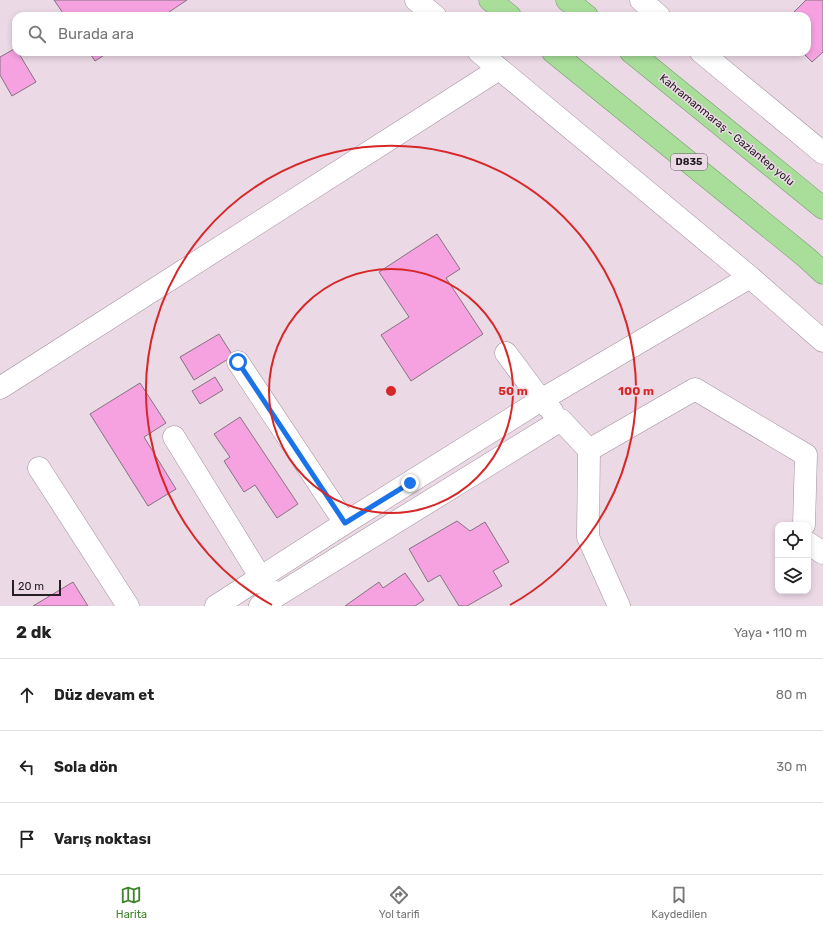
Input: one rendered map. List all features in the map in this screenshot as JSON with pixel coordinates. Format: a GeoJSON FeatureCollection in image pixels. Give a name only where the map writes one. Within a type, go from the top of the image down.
{"type":"FeatureCollection","features":[{"type":"Feature","properties":{"kind":"highway"},"geometry":{"type":"LineString","coordinates":[[490,0],[505,12]]}},
{"type":"Feature","properties":{"kind":"highway"},"geometry":{"type":"LineString","coordinates":[[567,0],[582,12]]}},
{"type":"Feature","properties":{"kind":"highway","name":"D835"},"geometry":{"type":"LineString","coordinates":[[558,56],[807,258],[823,273]]}},
{"type":"Feature","properties":{"kind":"highway","name":"Kahramanmaraş - Gaziantep yolu"},"geometry":{"type":"LineString","coordinates":[[636,56],[823,208]]}},
{"type":"Feature","properties":{"kind":"street"},"geometry":{"type":"LineString","coordinates":[[416,0],[430,12]]}},
{"type":"Feature","properties":{"kind":"street"},"geometry":{"type":"LineString","coordinates":[[640,0],[654,12]]}},
{"type":"Feature","properties":{"kind":"street"},"geometry":{"type":"LineString","coordinates":[[484,56],[750,277],[823,341]]}},
{"type":"Feature","properties":{"kind":"street"},"geometry":{"type":"LineString","coordinates":[[706,56],[823,153]]}},
{"type":"Feature","properties":{"kind":"street"},"geometry":{"type":"LineString","coordinates":[[0,388],[499,68]]}},
{"type":"Feature","properties":{"kind":"street"},"geometry":{"type":"LineString","coordinates":[[216,606],[541,400],[750,277]]}},
{"type":"Feature","properties":{"kind":"street"},"geometry":{"type":"LineString","coordinates":[[506,353],[541,400],[589,450],[588,537],[619,606]]}},
{"type":"Feature","properties":{"kind":"street"},"geometry":{"type":"LineString","coordinates":[[238,362],[345,523]]}},
{"type":"Feature","properties":{"kind":"street"},"geometry":{"type":"LineString","coordinates":[[589,450],[695,389],[806,455],[804,522]]}},
{"type":"Feature","properties":{"kind":"street"},"geometry":{"type":"LineString","coordinates":[[174,437],[261,578],[268,601],[561,420]]}},
{"type":"Feature","properties":{"kind":"street"},"geometry":{"type":"LineString","coordinates":[[39,468],[128,606]]}},
{"type":"Feature","properties":{"kind":"street"},"geometry":{"type":"LineString","coordinates":[[410,483],[424,505]]}},
{"type":"Feature","properties":{"kind":"street"},"geometry":{"type":"LineString","coordinates":[[811,545],[823,553]]}},
{"type":"Feature","properties":{"kind":"building"},"geometry":{"type":"Polygon","coordinates":[[[54,0],[187,0],[169,12],[62,12],[54,0]]]}},
{"type":"Feature","properties":{"kind":"building"},"geometry":{"type":"Polygon","coordinates":[[[806,0],[823,0],[823,52],[812,62],[806,56],[811,56],[811,12],[794,12],[806,0]]]}},
{"type":"Feature","properties":{"kind":"building"},"geometry":{"type":"Polygon","coordinates":[[[12,50],[12,56],[20,56],[36,82],[12,96],[0,75],[0,57],[12,50]]]}},
{"type":"Feature","properties":{"kind":"building"},"geometry":{"type":"Polygon","coordinates":[[[92,56],[103,56],[95,61],[92,56]]]}},
{"type":"Feature","properties":{"kind":"building"},"geometry":{"type":"Polygon","coordinates":[[[437,234],[460,269],[446,278],[483,334],[411,381],[381,335],[409,317],[379,272],[437,234]]]}},
{"type":"Feature","properties":{"kind":"building"},"geometry":{"type":"Polygon","coordinates":[[[219,334],[233,356],[194,380],[180,357],[219,334]]]}},
{"type":"Feature","properties":{"kind":"building"},"geometry":{"type":"Polygon","coordinates":[[[215,377],[223,390],[200,404],[192,391],[215,377]]]}},
{"type":"Feature","properties":{"kind":"building"},"geometry":{"type":"Polygon","coordinates":[[[140,383],[166,423],[144,437],[176,489],[148,506],[90,414],[140,383]]]}},
{"type":"Feature","properties":{"kind":"building"},"geometry":{"type":"Polygon","coordinates":[[[240,417],[298,504],[277,518],[255,485],[244,492],[224,461],[230,457],[214,434],[240,417]]]}},
{"type":"Feature","properties":{"kind":"building"},"geometry":{"type":"Polygon","coordinates":[[[457,521],[470,531],[485,522],[509,562],[493,571],[502,586],[467,606],[459,606],[440,575],[428,582],[409,549],[457,521]]]}},
{"type":"Feature","properties":{"kind":"building"},"geometry":{"type":"Polygon","coordinates":[[[405,573],[424,600],[415,606],[345,606],[379,582],[383,588],[405,573]]]}},
{"type":"Feature","properties":{"kind":"building"},"geometry":{"type":"Polygon","coordinates":[[[73,582],[88,606],[33,606],[73,582]]]}},
{"type":"Feature","properties":{"kind":"route"},"geometry":{"type":"LineString","coordinates":[[238,362],[345,523],[410,483]]}}]}
